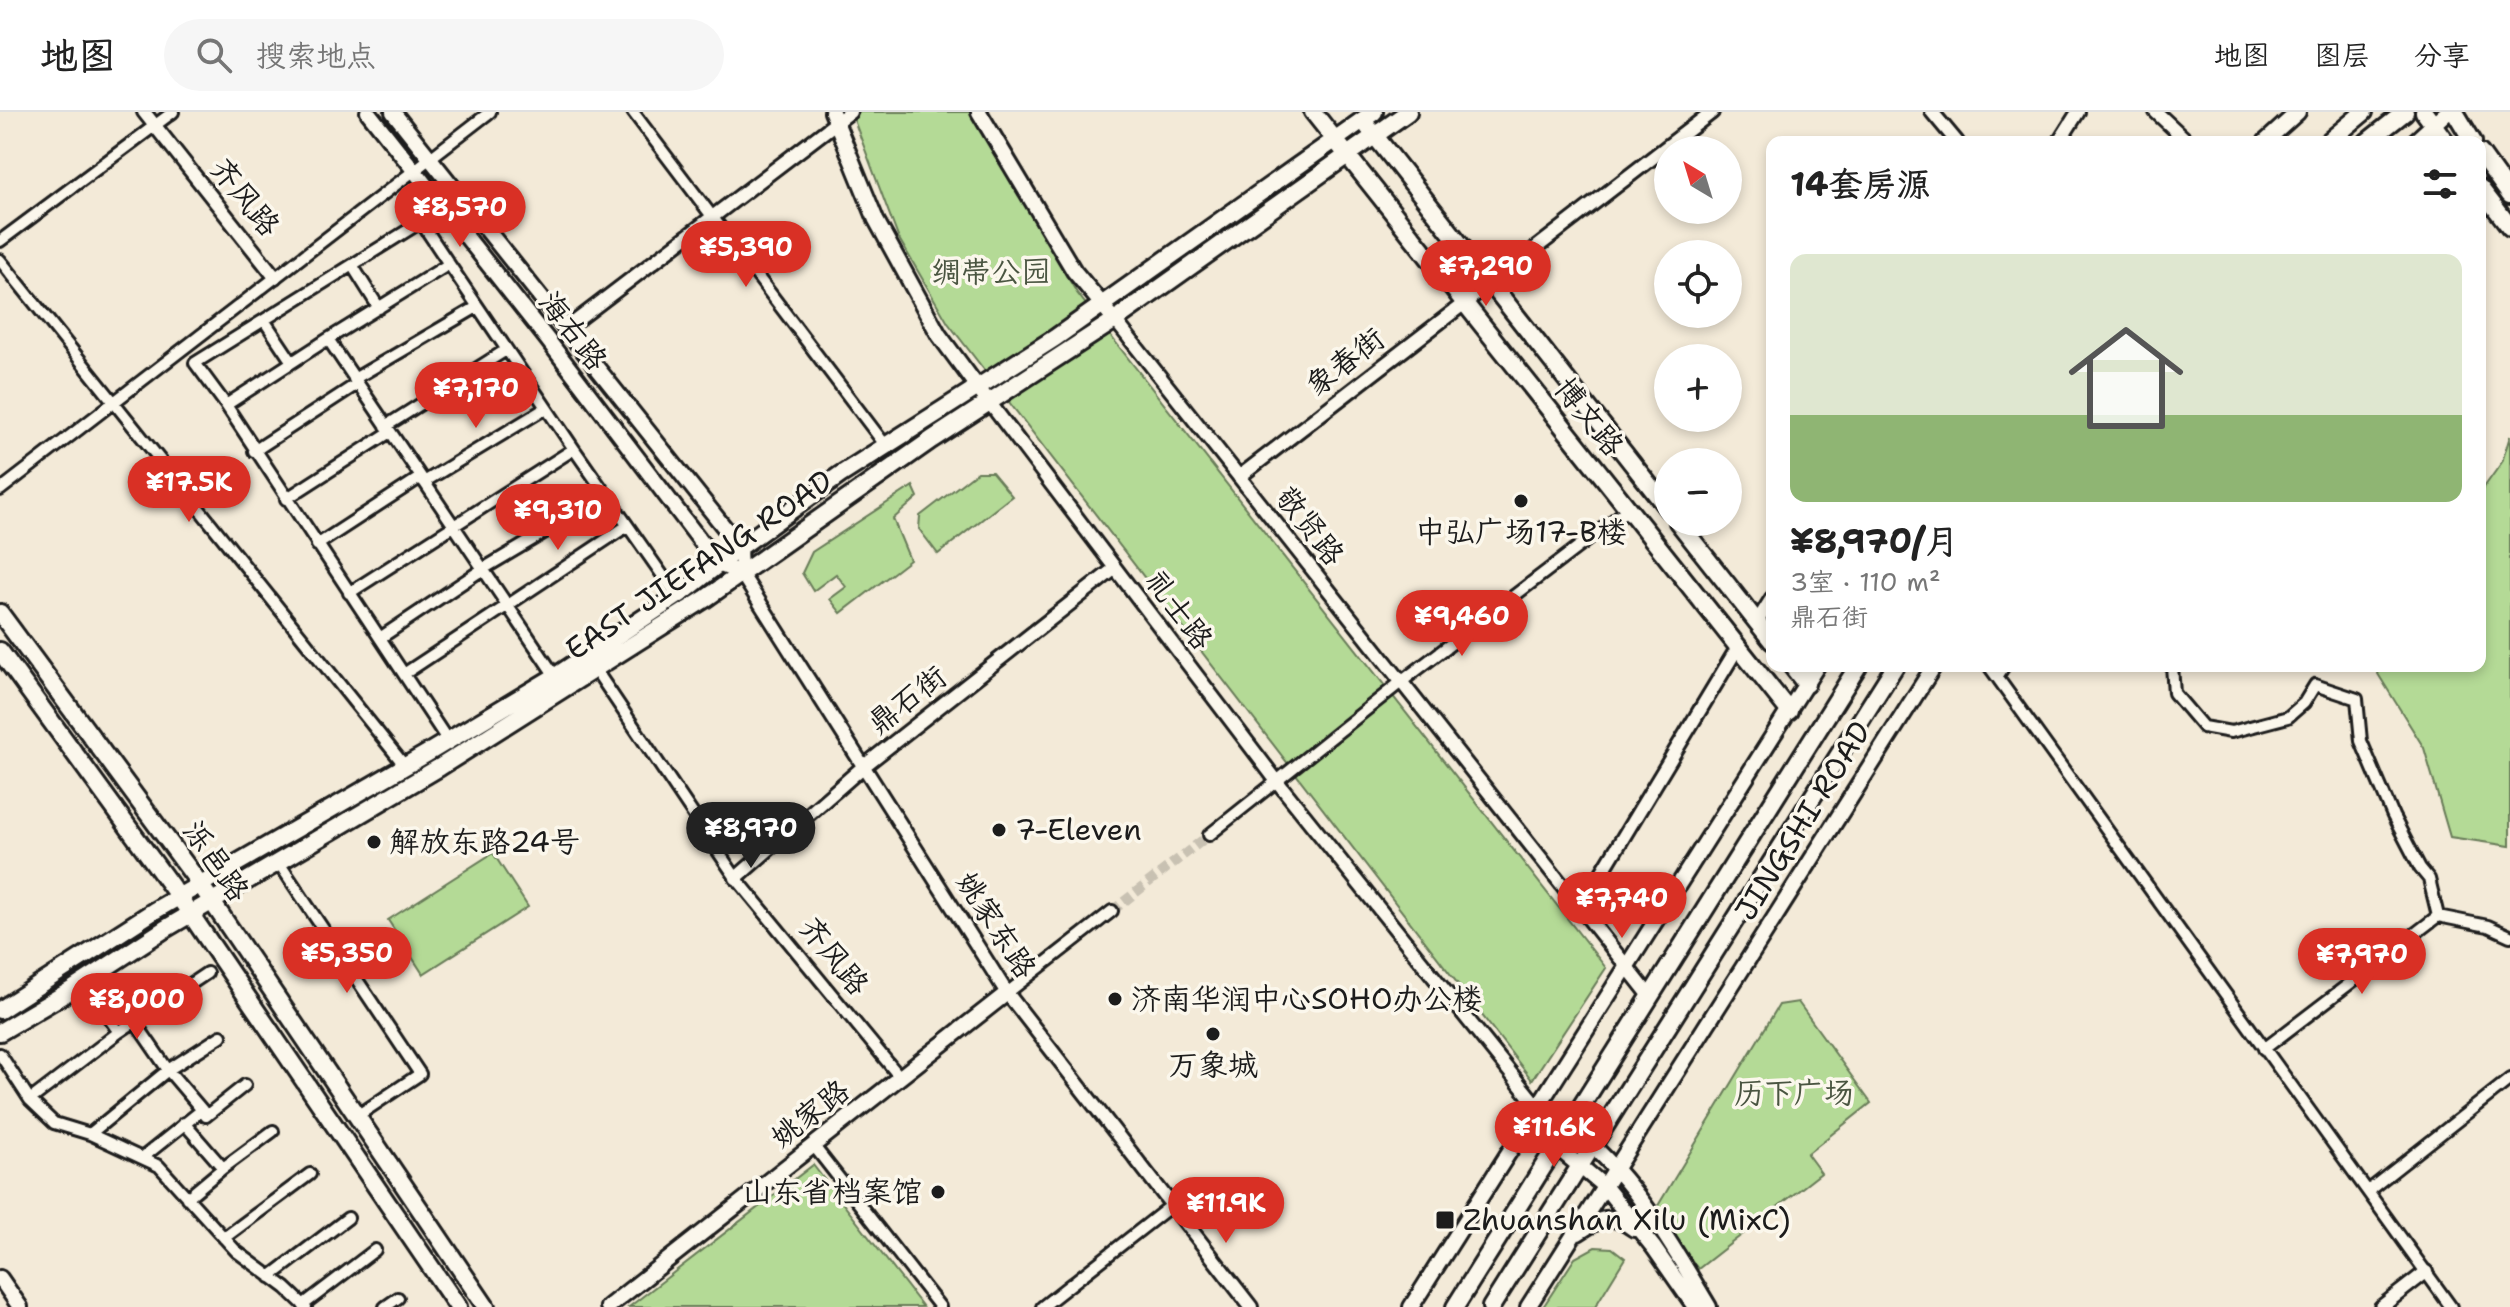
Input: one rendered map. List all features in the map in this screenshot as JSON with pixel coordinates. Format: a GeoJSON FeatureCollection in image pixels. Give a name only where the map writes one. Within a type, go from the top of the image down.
{"type":"FeatureCollection","features":[{"type":"Feature","properties":{"kind":"main road","name":"海右路"},"geometry":{"type":"LineString","coordinates":[[368,112],[547,339],[718,564]]}},
{"type":"Feature","properties":{"kind":"main road","name":"海右路"},"geometry":{"type":"LineString","coordinates":[[393,112],[740,547]]}},
{"type":"Feature","properties":{"kind":"main road","name":"敬贤路"},"geometry":{"type":"LineString","coordinates":[[979,112],[1074,271],[1115,320]]}},
{"type":"Feature","properties":{"kind":"main road","name":"博文路"},"geometry":{"type":"LineString","coordinates":[[1313,112],[1789,711]]}},
{"type":"Feature","properties":{"kind":"main road","name":"EAST JIEFANG ROAD"},"geometry":{"type":"LineString","coordinates":[[0,1032],[189,915],[440,767],[595,669],[741,573],[926,443],[1115,320],[1408,112]]}},
{"type":"Feature","properties":{"kind":"main road"},"geometry":{"type":"LineString","coordinates":[[2272,136],[2298,112]]}},
{"type":"Feature","properties":{"kind":"main road"},"geometry":{"type":"LineString","coordinates":[[2335,136],[2364,112]]}},
{"type":"Feature","properties":{"kind":"main road"},"geometry":{"type":"LineString","coordinates":[[2375,136],[2405,112]]}},
{"type":"Feature","properties":{"kind":"main road"},"geometry":{"type":"LineString","coordinates":[[2418,136],[2429,118],[2447,112]]}},
{"type":"Feature","properties":{"kind":"main road"},"geometry":{"type":"LineString","coordinates":[[2455,112],[2469,136]]}},
{"type":"Feature","properties":{"kind":"main road","name":"EAST JIEFANG ROAD"},"geometry":{"type":"LineString","coordinates":[[0,1010],[200,884],[555,676],[677,596],[840,475],[979,388],[1101,305],[1335,140],[1365,115]]}},
{"type":"Feature","properties":{"kind":"main road","name":"博文路"},"geometry":{"type":"LineString","coordinates":[[1365,115],[1373,136],[1654,491]]}},
{"type":"Feature","properties":{"kind":"main road","name":"礼士路"},"geometry":{"type":"LineString","coordinates":[[835,117],[876,220],[939,335],[989,402]]}},
{"type":"Feature","properties":{"kind":"main road"},"geometry":{"type":"LineString","coordinates":[[2429,118],[2442,136]]}},
{"type":"Feature","properties":{"kind":"main road"},"geometry":{"type":"LineString","coordinates":[[2486,161],[2510,195]]}},
{"type":"Feature","properties":{"kind":"main road"},"geometry":{"type":"LineString","coordinates":[[2486,196],[2510,227]]}},
{"type":"Feature","properties":{"kind":"main road"},"geometry":{"type":"LineString","coordinates":[[1689,536],[1766,633]]}},
{"type":"Feature","properties":{"kind":"main road"},"geometry":{"type":"LineString","coordinates":[[718,564],[741,573]]}},
{"type":"Feature","properties":{"kind":"main road","name":"泺邑路"},"geometry":{"type":"LineString","coordinates":[[0,613],[200,884],[486,1307]]}},
{"type":"Feature","properties":{"kind":"main road","name":"泺邑路"},"geometry":{"type":"LineString","coordinates":[[0,651],[179,897],[458,1307]]}},
{"type":"Feature","properties":{"kind":"main road"},"geometry":{"type":"LineString","coordinates":[[1797,672],[1806,684]]}},
{"type":"Feature","properties":{"kind":"main road"},"geometry":{"type":"LineString","coordinates":[[1411,1307],[1813,672]]}},
{"type":"Feature","properties":{"kind":"main road","name":"JINGSHI ROAD"},"geometry":{"type":"LineString","coordinates":[[1455,1307],[1854,672]]}},
{"type":"Feature","properties":{"kind":"main road","name":"JINGSHI ROAD"},"geometry":{"type":"LineString","coordinates":[[1491,1307],[1891,672]]}},
{"type":"Feature","properties":{"kind":"main road","name":"JINGSHI ROAD"},"geometry":{"type":"LineString","coordinates":[[1605,1187],[1930,672]]}},
{"type":"Feature","properties":{"kind":"main road","name":"姚家路"},"geometry":{"type":"LineString","coordinates":[[608,1307],[1007,993]]}},
{"type":"Feature","properties":{"kind":"main road"},"geometry":{"type":"LineString","coordinates":[[1537,1106],[1569,1125],[1616,1169],[1659,1227],[1709,1307]]}},
{"type":"Feature","properties":{"kind":"main road"},"geometry":{"type":"LineString","coordinates":[[1528,1123],[1605,1187],[1695,1307]]}},
{"type":"Feature","properties":{"kind":"main road"},"geometry":{"type":"LineString","coordinates":[[1528,1307],[1605,1187]]}},
{"type":"Feature","properties":{"kind":"main road"},"geometry":{"type":"LineString","coordinates":[[1574,1235],[1594,1222],[1609,1217],[1625,1222],[1644,1236]]}},
{"type":"Feature","properties":{"kind":"main road"},"geometry":{"type":"LineString","coordinates":[[0,1278],[20,1307]]}},
{"type":"Feature","properties":{"kind":"street","name":"齐风路"},"geometry":{"type":"LineString","coordinates":[[144,112],[275,277]]}},
{"type":"Feature","properties":{"kind":"street"},"geometry":{"type":"LineString","coordinates":[[0,241],[173,112]]}},
{"type":"Feature","properties":{"kind":"street"},"geometry":{"type":"LineString","coordinates":[[0,490],[490,112]]}},
{"type":"Feature","properties":{"kind":"street"},"geometry":{"type":"LineString","coordinates":[[633,112],[886,446]]}},
{"type":"Feature","properties":{"kind":"street"},"geometry":{"type":"LineString","coordinates":[[567,328],[712,217],[835,117],[850,112]]}},
{"type":"Feature","properties":{"kind":"street","name":"象春街"},"geometry":{"type":"LineString","coordinates":[[1239,477],[1712,112]]}},
{"type":"Feature","properties":{"kind":"street"},"geometry":{"type":"LineString","coordinates":[[1932,112],[1952,136]]}},
{"type":"Feature","properties":{"kind":"street"},"geometry":{"type":"LineString","coordinates":[[2063,136],[2078,112]]}},
{"type":"Feature","properties":{"kind":"street"},"geometry":{"type":"LineString","coordinates":[[2156,112],[2182,136]]}},
{"type":"Feature","properties":{"kind":"street"},"geometry":{"type":"LineString","coordinates":[[448,741],[226,405],[195,363],[421,222],[677,596]]}},
{"type":"Feature","properties":{"kind":"street"},"geometry":{"type":"LineString","coordinates":[[0,260],[405,766]]}},
{"type":"Feature","properties":{"kind":"street"},"geometry":{"type":"LineString","coordinates":[[226,405],[449,264]]}},
{"type":"Feature","properties":{"kind":"street"},"geometry":{"type":"LineString","coordinates":[[352,265],[379,308]]}},
{"type":"Feature","properties":{"kind":"street"},"geometry":{"type":"LineString","coordinates":[[254,451],[356,382],[477,307]]}},
{"type":"Feature","properties":{"kind":"street"},"geometry":{"type":"LineString","coordinates":[[264,320],[292,362]]}},
{"type":"Feature","properties":{"kind":"street","name":"敬贤路"},"geometry":{"type":"LineString","coordinates":[[1115,320],[1650,996]]}},
{"type":"Feature","properties":{"kind":"street"},"geometry":{"type":"LineString","coordinates":[[328,339],[555,676]]}},
{"type":"Feature","properties":{"kind":"street"},"geometry":{"type":"LineString","coordinates":[[286,499],[506,350]]}},
{"type":"Feature","properties":{"kind":"street","name":"礼士路"},"geometry":{"type":"LineString","coordinates":[[989,402],[1276,780],[1537,1106]]}},
{"type":"Feature","properties":{"kind":"street"},"geometry":{"type":"LineString","coordinates":[[317,545],[546,408]]}},
{"type":"Feature","properties":{"kind":"street"},"geometry":{"type":"LineString","coordinates":[[349,593],[574,449]]}},
{"type":"Feature","properties":{"kind":"street"},"geometry":{"type":"LineString","coordinates":[[380,638],[483,569],[606,496]]}},
{"type":"Feature","properties":{"kind":"street"},"geometry":{"type":"LineString","coordinates":[[1209,835],[1401,682],[1628,509]]}},
{"type":"Feature","properties":{"kind":"street"},"geometry":{"type":"LineString","coordinates":[[404,674],[627,526]]}},
{"type":"Feature","properties":{"kind":"street"},"geometry":{"type":"LineString","coordinates":[[740,547],[741,573]]}},
{"type":"Feature","properties":{"kind":"street","name":"鼎石街"},"geometry":{"type":"LineString","coordinates":[[736,878],[864,766],[1114,569]]}},
{"type":"Feature","properties":{"kind":"street","name":"姚家东路"},"geometry":{"type":"LineString","coordinates":[[741,573],[1007,993],[1251,1307]]}},
{"type":"Feature","properties":{"kind":"street"},"geometry":{"type":"LineString","coordinates":[[1757,622],[1766,608]]}},
{"type":"Feature","properties":{"kind":"street"},"geometry":{"type":"LineString","coordinates":[[1580,909],[1738,647]]}},
{"type":"Feature","properties":{"kind":"street","name":"齐风路"},"geometry":{"type":"LineString","coordinates":[[595,669],[736,878],[899,1076]]}},
{"type":"Feature","properties":{"kind":"street"},"geometry":{"type":"LineString","coordinates":[[1993,672],[2451,1307]]}},
{"type":"Feature","properties":{"kind":"street"},"geometry":{"type":"LineString","coordinates":[[1997,677],[2000,672]]}},
{"type":"Feature","properties":{"kind":"street"},"geometry":{"type":"LineString","coordinates":[[2172,672],[2174,693],[2203,727],[2231,732],[2288,717],[2304,703],[2315,685],[2357,699],[2361,741],[2393,816],[2429,879],[2438,916]]}},
{"type":"Feature","properties":{"kind":"street"},"geometry":{"type":"LineString","coordinates":[[279,863],[420,1074],[357,1116]]}},
{"type":"Feature","properties":{"kind":"street"},"geometry":{"type":"LineString","coordinates":[[1007,993],[1112,911]]}},
{"type":"Feature","properties":{"kind":"street"},"geometry":{"type":"LineString","coordinates":[[2264,1049],[2438,916],[2488,926],[2510,936]]}},
{"type":"Feature","properties":{"kind":"street"},"geometry":{"type":"LineString","coordinates":[[30,1100],[119,1032],[207,973]]}},
{"type":"Feature","properties":{"kind":"street"},"geometry":{"type":"LineString","coordinates":[[83,982],[119,1032]]}},
{"type":"Feature","properties":{"kind":"street"},"geometry":{"type":"LineString","coordinates":[[135,1022],[168,1070],[206,1116],[245,1085]]}},
{"type":"Feature","properties":{"kind":"street"},"geometry":{"type":"LineString","coordinates":[[90,1134],[168,1070],[221,1036]]}},
{"type":"Feature","properties":{"kind":"street"},"geometry":{"type":"LineString","coordinates":[[0,1054],[30,1100],[54,1123],[90,1134],[159,1166],[236,1251],[305,1306],[375,1250]]}},
{"type":"Feature","properties":{"kind":"street"},"geometry":{"type":"LineString","coordinates":[[2368,1191],[2510,1079]]}},
{"type":"Feature","properties":{"kind":"street"},"geometry":{"type":"LineString","coordinates":[[142,1158],[202,1110]]}},
{"type":"Feature","properties":{"kind":"street"},"geometry":{"type":"LineString","coordinates":[[184,1123],[223,1168]]}},
{"type":"Feature","properties":{"kind":"street"},"geometry":{"type":"LineString","coordinates":[[187,1198],[273,1131]]}},
{"type":"Feature","properties":{"kind":"street"},"geometry":{"type":"LineString","coordinates":[[813,1145],[940,1307]]}},
{"type":"Feature","properties":{"kind":"street"},"geometry":{"type":"LineString","coordinates":[[224,1238],[310,1174]]}},
{"type":"Feature","properties":{"kind":"street"},"geometry":{"type":"LineString","coordinates":[[1042,1307],[1172,1205]]}},
{"type":"Feature","properties":{"kind":"street"},"geometry":{"type":"LineString","coordinates":[[270,1277],[348,1218]]}},
{"type":"Feature","properties":{"kind":"street"},"geometry":{"type":"LineString","coordinates":[[2381,1307],[2426,1272]]}},
{"type":"Feature","properties":{"kind":"street"},"geometry":{"type":"LineString","coordinates":[[385,1307],[398,1298]]}},
{"type":"Feature","properties":{"kind":"green space","name":"绸带公园"},"geometry":{"type":"Polygon","coordinates":[[[851,112],[970,112],[1077,293],[1606,968],[1532,1080],[948,323],[898,237],[851,112]]]}},
{"type":"Feature","properties":{"kind":"green space"},"geometry":{"type":"Polygon","coordinates":[[[2510,436],[2510,846],[2450,837],[2424,748],[2378,674],[2486,672],[2486,485],[2502,462],[2510,436]]]}},
{"type":"Feature","properties":{"kind":"green space"},"geometry":{"type":"Polygon","coordinates":[[[977,472],[992,472],[1012,496],[938,554],[919,529],[920,516],[977,472]]]}},
{"type":"Feature","properties":{"kind":"green space"},"geometry":{"type":"Polygon","coordinates":[[[913,486],[918,497],[893,519],[910,560],[841,613],[830,599],[846,587],[836,574],[813,591],[802,573],[812,552],[913,486]]]}},
{"type":"Feature","properties":{"kind":"green space"},"geometry":{"type":"Polygon","coordinates":[[[493,853],[528,907],[423,974],[388,920],[493,853]]]}},
{"type":"Feature","properties":{"kind":"green space","name":"历下广场"},"geometry":{"type":"Polygon","coordinates":[[[1798,1002],[1871,1103],[1807,1154],[1821,1173],[1698,1269],[1656,1209],[1779,1005],[1798,1002]]]}},
{"type":"Feature","properties":{"kind":"green space"},"geometry":{"type":"Polygon","coordinates":[[[813,1165],[923,1307],[629,1307],[813,1165]]]}},
{"type":"Feature","properties":{"kind":"green space"},"geometry":{"type":"Polygon","coordinates":[[[1595,1247],[1612,1248],[1625,1258],[1595,1307],[1543,1307],[1575,1258],[1595,1247]]]}},
{"type":"Feature","properties":{"kind":"tunnel"},"geometry":{"type":"LineString","coordinates":[[1112,911],[1209,835]]}},
{"type":"Feature","properties":{"kind":"place","name":"中弘广场17-B楼"},"geometry":{"type":"Point","coordinates":[1521,501]}},
{"type":"Feature","properties":{"kind":"place","name":"7-Eleven"},"geometry":{"type":"Point","coordinates":[999,830]}},
{"type":"Feature","properties":{"kind":"place","name":"解放东路24号"},"geometry":{"type":"Point","coordinates":[374,842]}},
{"type":"Feature","properties":{"kind":"place","name":"济南华润中心SOHO办公楼"},"geometry":{"type":"Point","coordinates":[1115,999]}},
{"type":"Feature","properties":{"kind":"place","name":"万象城"},"geometry":{"type":"Point","coordinates":[1213,1034]}},
{"type":"Feature","properties":{"kind":"place","name":"山东省档案馆"},"geometry":{"type":"Point","coordinates":[938,1192]}},
{"type":"Feature","properties":{"kind":"place","name":"Zhuanshan Xilu (MixC)"},"geometry":{"type":"Point","coordinates":[1445,1220]}}]}
